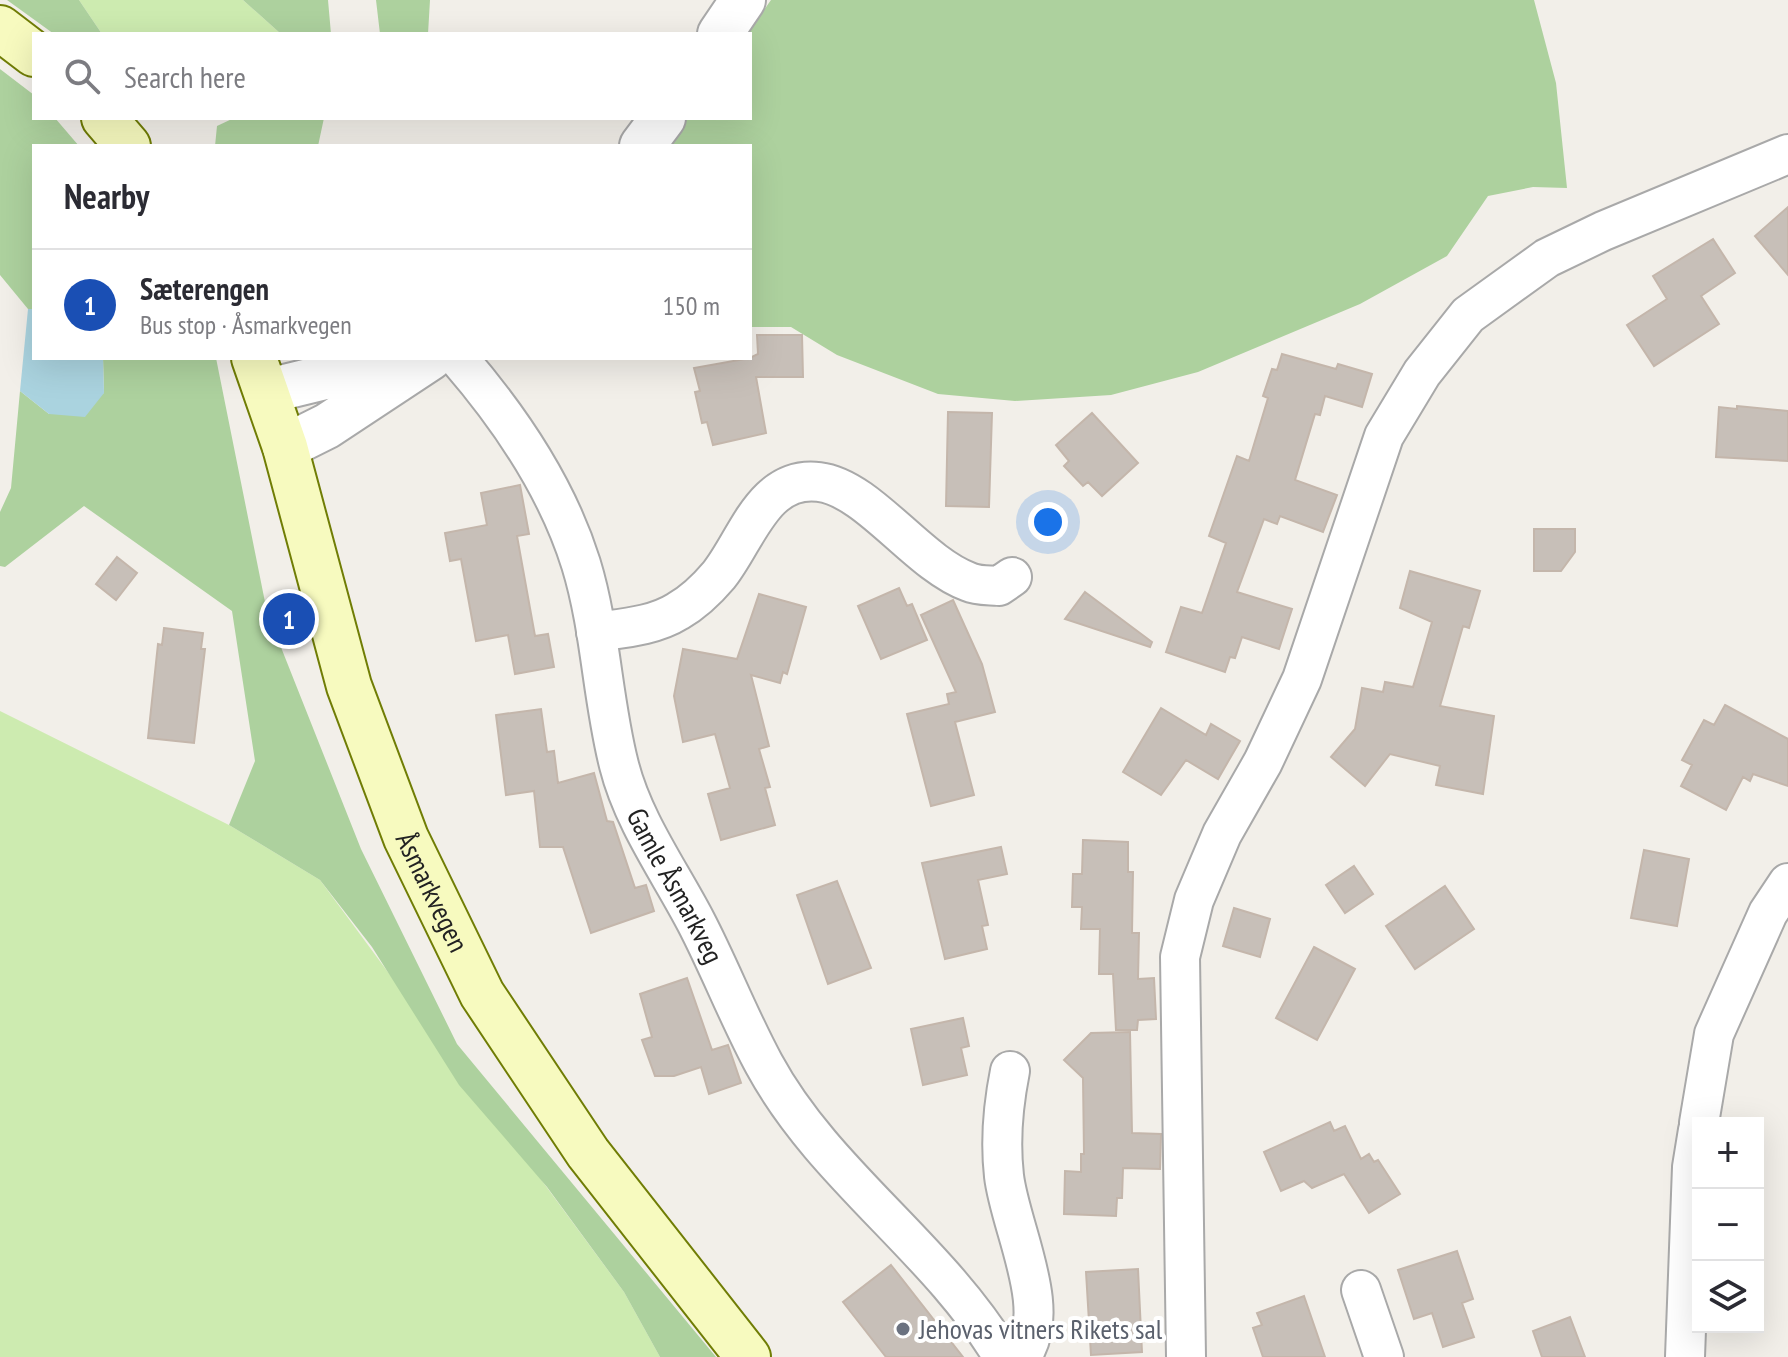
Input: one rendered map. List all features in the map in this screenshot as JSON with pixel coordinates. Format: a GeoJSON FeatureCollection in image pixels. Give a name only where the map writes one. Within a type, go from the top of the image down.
{"type":"FeatureCollection","features":[{"type":"Feature","properties":{"kind":"main road"},"geometry":{"type":"LineString","coordinates":[[0,28],[32,52]]}},
{"type":"Feature","properties":{"kind":"main road"},"geometry":{"type":"LineString","coordinates":[[106,120],[126,144]]}},
{"type":"Feature","properties":{"kind":"main road","name":"Åsmarkvegen"},"geometry":{"type":"LineString","coordinates":[[261,375],[285,447],[349,686],[406,838],[482,994],[588,1153],[748,1357]]}},
{"type":"Feature","properties":{"kind":"street"},"geometry":{"type":"LineString","coordinates":[[721,32],[743,0]]}},
{"type":"Feature","properties":{"kind":"street"},"geometry":{"type":"LineString","coordinates":[[644,144],[662,120]]}},
{"type":"Feature","properties":{"kind":"street"},"geometry":{"type":"LineString","coordinates":[[1186,1357],[1180,957],[1194,900],[1222,834],[1263,762],[1302,679],[1384,436],[1422,373],[1468,315],[1547,258],[1603,231],[1788,154]]}},
{"type":"Feature","properties":{"kind":"street"},"geometry":{"type":"LineString","coordinates":[[261,375],[386,360]]}},
{"type":"Feature","properties":{"kind":"street"},"geometry":{"type":"LineString","coordinates":[[285,447],[327,426],[427,360]]}},
{"type":"Feature","properties":{"kind":"street","name":"Gamle Åsmarkveg"},"geometry":{"type":"LineString","coordinates":[[460,360],[523,441],[553,498],[581,563],[619,766],[638,816],[729,986],[778,1090],[833,1157],[943,1273],[985,1327],[1003,1357]]}},
{"type":"Feature","properties":{"kind":"street"},"geometry":{"type":"LineString","coordinates":[[596,632],[654,622],[678,611],[719,575],[768,500],[793,484],[820,482],[847,491],[918,552],[971,583],[999,586],[1012,577]]}},
{"type":"Feature","properties":{"kind":"street"},"geometry":{"type":"LineString","coordinates":[[1700,1117],[1714,1034],[1768,913],[1788,883]]}},
{"type":"Feature","properties":{"kind":"street"},"geometry":{"type":"LineString","coordinates":[[1010,1071],[1002,1130],[1004,1176],[1011,1220],[1033,1292],[1034,1320],[1021,1357]]}},
{"type":"Feature","properties":{"kind":"street"},"geometry":{"type":"LineString","coordinates":[[1685,1357],[1692,1167]]}},
{"type":"Feature","properties":{"kind":"street"},"geometry":{"type":"LineString","coordinates":[[1361,1290],[1384,1357]]}},
{"type":"Feature","properties":{"kind":"green space"},"geometry":{"type":"Polygon","coordinates":[[[7,0],[79,0],[101,32],[51,32],[7,0]]]}},
{"type":"Feature","properties":{"kind":"green space"},"geometry":{"type":"Polygon","coordinates":[[[79,0],[243,0],[279,32],[101,32],[79,0]]]}},
{"type":"Feature","properties":{"kind":"green space"},"geometry":{"type":"Polygon","coordinates":[[[243,0],[328,0],[331,32],[279,32],[243,0]]]}},
{"type":"Feature","properties":{"kind":"green space"},"geometry":{"type":"Polygon","coordinates":[[[376,0],[430,0],[428,32],[380,32],[376,0]]]}},
{"type":"Feature","properties":{"kind":"green space"},"geometry":{"type":"Polygon","coordinates":[[[771,0],[1534,0],[1556,83],[1567,188],[1533,187],[1488,196],[1447,256],[1360,304],[1198,372],[1111,395],[1015,401],[938,394],[837,355],[791,327],[752,327],[752,144],[668,144],[686,120],[752,120],[752,32],[748,32],[771,0]]]}},
{"type":"Feature","properties":{"kind":"green space"},"geometry":{"type":"Polygon","coordinates":[[[0,69],[32,93],[32,120],[57,120],[77,144],[32,144],[32,309],[28,309],[0,275],[0,69]]]}},
{"type":"Feature","properties":{"kind":"green space"},"geometry":{"type":"Polygon","coordinates":[[[230,120],[324,120],[318,144],[215,144],[217,126],[230,120]]]}},
{"type":"Feature","properties":{"kind":"green space"},"geometry":{"type":"Polygon","coordinates":[[[103,360],[216,360],[267,612],[361,849],[457,1044],[716,1357],[660,1357],[624,1292],[547,1187],[459,1085],[372,947],[320,880],[229,825],[255,761],[232,611],[84,506],[5,567],[0,566],[0,512],[11,488],[20,391],[49,414],[104,393],[103,360]]]}},
{"type":"Feature","properties":{"kind":"green space"},"geometry":{"type":"Polygon","coordinates":[[[0,711],[229,825],[320,880],[624,1292],[660,1357],[0,1357],[0,711]]]}},
{"type":"Feature","properties":{"kind":"water"},"geometry":{"type":"Polygon","coordinates":[[[28,309],[32,309],[32,360],[103,360],[104,393],[85,417],[49,414],[20,391],[28,309]]]}},
{"type":"Feature","properties":{"kind":"building"},"geometry":{"type":"Polygon","coordinates":[[[1788,207],[1788,275],[1755,236],[1788,207]]]}},
{"type":"Feature","properties":{"kind":"building"},"geometry":{"type":"Polygon","coordinates":[[[1713,239],[1735,273],[1701,296],[1719,324],[1654,366],[1627,325],[1667,299],[1653,276],[1713,239]]]}},
{"type":"Feature","properties":{"kind":"building"},"geometry":{"type":"Polygon","coordinates":[[[757,335],[802,335],[803,377],[756,377],[766,433],[713,445],[707,422],[702,423],[695,392],[700,391],[694,368],[752,360],[758,354],[757,335]]]}},
{"type":"Feature","properties":{"kind":"building"},"geometry":{"type":"Polygon","coordinates":[[[1282,354],[1336,369],[1338,364],[1372,374],[1362,407],[1325,396],[1320,415],[1315,414],[1295,480],[1337,495],[1323,532],[1280,516],[1277,524],[1264,519],[1237,592],[1292,609],[1279,649],[1242,637],[1235,658],[1230,657],[1225,672],[1166,652],[1181,607],[1202,613],[1226,543],[1209,536],[1237,456],[1249,461],[1268,398],[1263,396],[1272,369],[1277,370],[1282,354]]]}},
{"type":"Feature","properties":{"kind":"building"},"geometry":{"type":"Polygon","coordinates":[[[1737,406],[1788,411],[1788,461],[1716,457],[1719,407],[1737,409],[1737,406]]]}},
{"type":"Feature","properties":{"kind":"building"},"geometry":{"type":"Polygon","coordinates":[[[948,412],[992,413],[989,507],[946,506],[948,412]]]}},
{"type":"Feature","properties":{"kind":"building"},"geometry":{"type":"Polygon","coordinates":[[[1092,413],[1138,463],[1102,496],[1088,482],[1083,486],[1064,466],[1069,461],[1056,445],[1092,413]]]}},
{"type":"Feature","properties":{"kind":"building"},"geometry":{"type":"Polygon","coordinates":[[[520,485],[529,534],[517,536],[535,636],[548,634],[554,667],[515,674],[508,635],[476,641],[461,559],[450,561],[445,533],[487,525],[481,493],[520,485]]]}},
{"type":"Feature","properties":{"kind":"building"},"geometry":{"type":"Polygon","coordinates":[[[1534,529],[1575,529],[1575,552],[1561,571],[1534,571],[1534,529]]]}},
{"type":"Feature","properties":{"kind":"building"},"geometry":{"type":"Polygon","coordinates":[[[117,557],[137,573],[116,600],[96,584],[117,557]]]}},
{"type":"Feature","properties":{"kind":"building"},"geometry":{"type":"Polygon","coordinates":[[[1410,571],[1480,591],[1469,628],[1463,626],[1440,706],[1494,716],[1483,794],[1436,785],[1440,766],[1390,754],[1365,786],[1331,757],[1355,729],[1362,688],[1383,692],[1385,682],[1413,687],[1432,622],[1400,608],[1410,571]]]}},
{"type":"Feature","properties":{"kind":"building"},"geometry":{"type":"Polygon","coordinates":[[[899,588],[907,606],[912,604],[927,640],[881,659],[858,606],[899,588]]]}},
{"type":"Feature","properties":{"kind":"building"},"geometry":{"type":"Polygon","coordinates":[[[1085,592],[1152,642],[1150,647],[1065,619],[1085,592]]]}},
{"type":"Feature","properties":{"kind":"building"},"geometry":{"type":"Polygon","coordinates":[[[759,594],[806,607],[787,674],[783,672],[780,683],[751,675],[769,746],[759,749],[770,787],[765,788],[775,825],[721,840],[708,794],[730,788],[715,734],[683,742],[674,696],[683,649],[737,659],[759,594]]]}},
{"type":"Feature","properties":{"kind":"building"},"geometry":{"type":"Polygon","coordinates":[[[953,600],[982,664],[995,712],[955,722],[974,795],[931,806],[907,714],[949,704],[947,694],[956,692],[921,615],[953,600]]]}},
{"type":"Feature","properties":{"kind":"building"},"geometry":{"type":"Polygon","coordinates":[[[164,628],[203,633],[201,649],[205,649],[194,743],[148,738],[158,644],[162,645],[164,628]]]}},
{"type":"Feature","properties":{"kind":"building"},"geometry":{"type":"Polygon","coordinates":[[[1725,705],[1788,739],[1788,786],[1753,774],[1750,781],[1743,777],[1726,810],[1681,786],[1692,765],[1682,760],[1704,720],[1714,725],[1725,705]]]}},
{"type":"Feature","properties":{"kind":"building"},"geometry":{"type":"Polygon","coordinates":[[[1161,708],[1206,735],[1211,724],[1240,741],[1218,779],[1186,760],[1161,795],[1123,772],[1161,708]]]}},
{"type":"Feature","properties":{"kind":"building"},"geometry":{"type":"Polygon","coordinates":[[[541,709],[547,752],[554,751],[558,783],[594,773],[607,821],[613,822],[635,888],[646,885],[654,911],[591,933],[563,847],[540,847],[534,791],[506,795],[496,715],[541,709]]]}},
{"type":"Feature","properties":{"kind":"building"},"geometry":{"type":"Polygon","coordinates":[[[1083,840],[1128,842],[1128,872],[1133,872],[1132,933],[1139,933],[1138,979],[1154,978],[1156,1019],[1138,1020],[1137,1030],[1116,1030],[1113,974],[1099,974],[1100,929],[1081,929],[1082,907],[1072,907],[1073,874],[1082,874],[1083,840]]]}},
{"type":"Feature","properties":{"kind":"building"},"geometry":{"type":"Polygon","coordinates":[[[1001,847],[1007,874],[978,880],[988,925],[982,926],[987,949],[945,959],[922,863],[1001,847]]]}},
{"type":"Feature","properties":{"kind":"building"},"geometry":{"type":"Polygon","coordinates":[[[1644,850],[1689,859],[1677,926],[1631,918],[1644,850]]]}},
{"type":"Feature","properties":{"kind":"building"},"geometry":{"type":"Polygon","coordinates":[[[1354,866],[1373,894],[1345,913],[1326,885],[1354,866]]]}},
{"type":"Feature","properties":{"kind":"building"},"geometry":{"type":"Polygon","coordinates":[[[837,881],[871,968],[828,984],[797,895],[837,881]]]}},
{"type":"Feature","properties":{"kind":"building"},"geometry":{"type":"Polygon","coordinates":[[[1445,886],[1474,929],[1415,969],[1386,926],[1445,886]]]}},
{"type":"Feature","properties":{"kind":"building"},"geometry":{"type":"Polygon","coordinates":[[[1234,908],[1270,919],[1260,957],[1223,946],[1234,908]]]}},
{"type":"Feature","properties":{"kind":"building"},"geometry":{"type":"Polygon","coordinates":[[[1314,947],[1355,969],[1317,1040],[1276,1018],[1314,947]]]}},
{"type":"Feature","properties":{"kind":"building"},"geometry":{"type":"Polygon","coordinates":[[[687,978],[712,1050],[728,1045],[741,1083],[709,1094],[701,1067],[674,1076],[655,1076],[642,1040],[652,1037],[640,994],[687,978]]]}},
{"type":"Feature","properties":{"kind":"building"},"geometry":{"type":"Polygon","coordinates":[[[963,1018],[969,1046],[961,1048],[967,1075],[923,1085],[911,1029],[963,1018]]]}},
{"type":"Feature","properties":{"kind":"building"},"geometry":{"type":"Polygon","coordinates":[[[1130,1032],[1132,1133],[1161,1134],[1160,1169],[1123,1168],[1122,1198],[1117,1198],[1116,1216],[1064,1214],[1065,1171],[1081,1172],[1081,1154],[1084,1154],[1083,1078],[1064,1060],[1091,1033],[1130,1032]]]}},
{"type":"Feature","properties":{"kind":"building"},"geometry":{"type":"Polygon","coordinates":[[[1330,1122],[1334,1131],[1345,1126],[1361,1159],[1369,1154],[1374,1162],[1378,1160],[1400,1194],[1369,1213],[1344,1174],[1312,1188],[1304,1181],[1281,1191],[1264,1152],[1330,1122]]]}},
{"type":"Feature","properties":{"kind":"building"},"geometry":{"type":"Polygon","coordinates":[[[1457,1251],[1473,1299],[1462,1303],[1474,1337],[1443,1347],[1432,1313],[1414,1319],[1398,1270],[1457,1251]]]}},
{"type":"Feature","properties":{"kind":"building","name":"Jehovas vitners Rikets sal"},"geometry":{"type":"Polygon","coordinates":[[[891,1265],[963,1357],[886,1357],[843,1302],[891,1265]]]}},
{"type":"Feature","properties":{"kind":"building"},"geometry":{"type":"Polygon","coordinates":[[[1138,1269],[1142,1352],[1091,1355],[1086,1272],[1138,1269]]]}},
{"type":"Feature","properties":{"kind":"building"},"geometry":{"type":"Polygon","coordinates":[[[1304,1296],[1325,1357],[1263,1357],[1253,1328],[1262,1325],[1257,1313],[1304,1296]]]}},
{"type":"Feature","properties":{"kind":"building"},"geometry":{"type":"Polygon","coordinates":[[[1570,1317],[1585,1357],[1542,1357],[1533,1331],[1570,1317]]]}},
{"type":"Feature","properties":{"kind":"place","name":"Sæterengen"},"geometry":{"type":"Point","coordinates":[289,619]}},
{"type":"Feature","properties":{"kind":"place","name":"Jehovas vitners Rikets sal"},"geometry":{"type":"Point","coordinates":[903,1329]}}]}
